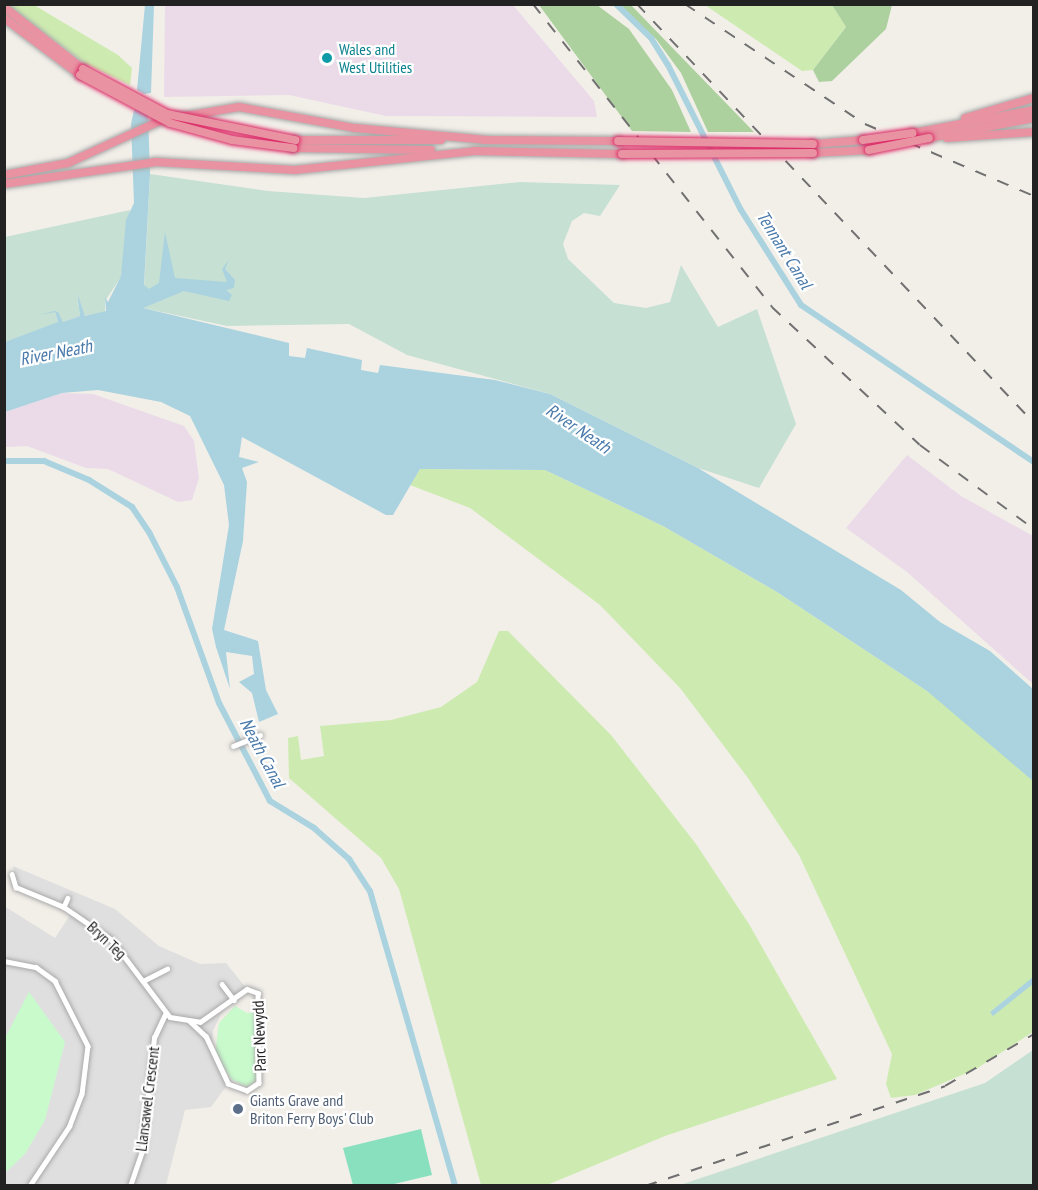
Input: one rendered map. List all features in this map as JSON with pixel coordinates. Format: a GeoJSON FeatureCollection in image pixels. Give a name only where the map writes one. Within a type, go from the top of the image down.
{"type":"FeatureCollection","features":[{"type":"Feature","properties":{"kind":"highway"},"geometry":{"type":"LineString","coordinates":[[4,8],[81,72]]}},
{"type":"Feature","properties":{"kind":"highway"},"geometry":{"type":"LineString","coordinates":[[4,18],[81,72],[167,114],[294,144],[622,154],[813,149],[913,134],[941,137],[1034,132]]}},
{"type":"Feature","properties":{"kind":"highway"},"geometry":{"type":"LineString","coordinates":[[927,135],[1034,98]]}},
{"type":"Feature","properties":{"kind":"highway"},"geometry":{"type":"LineString","coordinates":[[4,175],[50,169],[162,120],[198,111],[263,109],[355,128],[487,140]]}},
{"type":"Feature","properties":{"kind":"highway"},"geometry":{"type":"LineString","coordinates":[[294,144],[487,140],[618,141],[869,150],[1034,110]]}},
{"type":"Feature","properties":{"kind":"highway"},"geometry":{"type":"LineString","coordinates":[[941,137],[1034,118]]}},
{"type":"Feature","properties":{"kind":"highway"},"geometry":{"type":"LineString","coordinates":[[4,184],[156,162],[295,170],[477,151]]}},
{"type":"Feature","properties":{"kind":"street"},"geometry":{"type":"LineString","coordinates":[[233,746],[260,735]]}},
{"type":"Feature","properties":{"kind":"street","name":"Bryn Teg"},"geometry":{"type":"LineString","coordinates":[[12,874],[16,887],[64,907],[112,940],[165,1014]]}},
{"type":"Feature","properties":{"kind":"street"},"geometry":{"type":"LineString","coordinates":[[64,907],[68,898]]}},
{"type":"Feature","properties":{"kind":"street"},"geometry":{"type":"LineString","coordinates":[[4,961],[36,967],[55,981],[88,1046],[82,1094],[70,1126],[30,1185]]}},
{"type":"Feature","properties":{"kind":"street"},"geometry":{"type":"LineString","coordinates":[[143,981],[167,969]]}},
{"type":"Feature","properties":{"kind":"street"},"geometry":{"type":"LineString","coordinates":[[165,1014],[189,1021],[213,1018],[234,1000],[222,984]]}},
{"type":"Feature","properties":{"kind":"street","name":"Parc Newydd"},"geometry":{"type":"LineString","coordinates":[[189,1021],[206,1037],[228,1084],[240,1091],[253,1089],[262,1063],[261,1000],[253,989],[234,1000]]}},
{"type":"Feature","properties":{"kind":"street","name":"Llansawel Crescent"},"geometry":{"type":"LineString","coordinates":[[130,1185],[142,1152],[154,1038],[165,1014]]}},
{"type":"Feature","properties":{"kind":"shaded area"},"geometry":{"type":"Polygon","coordinates":[[[165,5],[513,5],[594,101],[597,117],[386,116],[289,95],[164,97],[165,5]]]}},
{"type":"Feature","properties":{"kind":"shaded area"},"geometry":{"type":"Polygon","coordinates":[[[62,393],[93,394],[184,426],[194,441],[199,478],[192,500],[178,502],[108,469],[86,468],[27,446],[5,447],[5,412],[62,393]]]}},
{"type":"Feature","properties":{"kind":"shaded area"},"geometry":{"type":"Polygon","coordinates":[[[907,455],[961,496],[1033,536],[1033,684],[907,572],[846,528],[907,455]]]}},
{"type":"Feature","properties":{"kind":"shaded area"},"geometry":{"type":"Polygon","coordinates":[[[13,866],[115,909],[159,946],[200,964],[226,963],[247,989],[222,1012],[213,1031],[212,1053],[228,1084],[211,1107],[185,1110],[166,1185],[5,1185],[4,906],[55,938],[72,912],[16,887],[13,866]]]}},
{"type":"Feature","properties":{"kind":"green space"},"geometry":{"type":"Polygon","coordinates":[[[7,5],[34,5],[118,55],[132,68],[130,85],[84,63],[7,5]]]}},
{"type":"Feature","properties":{"kind":"green space"},"geometry":{"type":"Polygon","coordinates":[[[539,5],[597,5],[629,29],[672,90],[691,132],[632,131],[539,5]]]}},
{"type":"Feature","properties":{"kind":"green space"},"geometry":{"type":"Polygon","coordinates":[[[618,5],[631,5],[754,132],[708,132],[681,73],[656,39],[618,5]]]}},
{"type":"Feature","properties":{"kind":"green space"},"geometry":{"type":"Polygon","coordinates":[[[705,5],[832,5],[846,27],[813,70],[802,71],[705,5]]]}},
{"type":"Feature","properties":{"kind":"green space"},"geometry":{"type":"Polygon","coordinates":[[[832,5],[892,5],[886,29],[832,81],[819,82],[813,70],[846,27],[832,5]]]}},
{"type":"Feature","properties":{"kind":"green space"},"geometry":{"type":"Polygon","coordinates":[[[150,174],[268,191],[364,198],[520,182],[620,185],[600,216],[584,213],[572,221],[563,244],[568,259],[614,303],[646,308],[670,302],[681,265],[718,327],[757,309],[796,424],[759,488],[698,468],[550,394],[407,355],[349,324],[227,326],[143,308],[150,174]]]}},
{"type":"Feature","properties":{"kind":"green space"},"geometry":{"type":"Polygon","coordinates":[[[130,210],[121,277],[105,301],[105,313],[85,316],[77,293],[80,316],[63,322],[55,312],[58,323],[5,342],[5,237],[130,210]]]}},
{"type":"Feature","properties":{"kind":"green space"},"geometry":{"type":"Polygon","coordinates":[[[420,469],[545,470],[663,526],[777,592],[927,691],[1000,749],[1033,781],[1034,977],[990,1012],[1033,984],[1033,1032],[976,1069],[915,1095],[891,1098],[886,1084],[892,1054],[799,855],[748,778],[680,688],[600,605],[470,508],[410,485],[420,469]]]}},
{"type":"Feature","properties":{"kind":"green space"},"geometry":{"type":"Polygon","coordinates":[[[499,631],[508,631],[611,735],[696,844],[749,924],[837,1079],[665,1136],[547,1185],[481,1185],[399,889],[381,858],[289,778],[288,738],[298,736],[301,760],[324,756],[320,726],[391,720],[441,707],[477,682],[499,631]]]}},
{"type":"Feature","properties":{"kind":"green space"},"geometry":{"type":"Polygon","coordinates":[[[29,992],[65,1042],[45,1120],[25,1154],[5,1173],[5,1038],[29,992]]]}},
{"type":"Feature","properties":{"kind":"green space"},"geometry":{"type":"Polygon","coordinates":[[[235,1006],[247,1013],[260,1012],[257,1080],[247,1087],[231,1079],[215,1053],[219,1023],[235,1006]]]}},
{"type":"Feature","properties":{"kind":"green space"},"geometry":{"type":"Polygon","coordinates":[[[1033,1050],[1033,1185],[680,1185],[985,1083],[1033,1050]]]}},
{"type":"Feature","properties":{"kind":"green space"},"geometry":{"type":"Polygon","coordinates":[[[421,1129],[432,1175],[390,1185],[353,1185],[343,1148],[421,1129]]]}},
{"type":"Feature","properties":{"kind":"water"},"geometry":{"type":"Polygon","coordinates":[[[145,5],[154,5],[151,93],[144,94],[137,90],[145,5]]]}},
{"type":"Feature","properties":{"kind":"water","name":"River Neath"},"geometry":{"type":"Polygon","coordinates":[[[141,107],[148,111],[150,174],[144,285],[149,289],[159,283],[165,232],[175,278],[227,282],[222,269],[229,260],[225,269],[235,280],[234,288],[226,290],[232,295],[229,301],[184,291],[143,308],[289,343],[289,356],[305,358],[307,348],[362,360],[361,370],[378,373],[380,365],[495,380],[550,394],[698,468],[901,590],[940,622],[990,651],[1033,689],[1033,781],[927,691],[777,592],[663,526],[545,470],[420,469],[393,515],[386,515],[242,437],[239,457],[259,462],[242,468],[247,482],[243,541],[224,630],[258,641],[266,690],[278,714],[259,722],[252,693],[239,682],[254,674],[252,656],[226,652],[230,689],[216,647],[212,629],[229,525],[224,485],[190,416],[161,402],[98,390],[62,393],[5,412],[5,342],[58,322],[55,312],[39,315],[54,311],[58,312],[63,322],[80,316],[77,292],[85,316],[106,311],[105,297],[108,302],[121,276],[126,220],[134,203],[131,124],[134,110],[141,107]]]}},
{"type":"Feature","properties":{"kind":"water"},"geometry":{"type":"Polygon","coordinates":[[[1033,977],[1033,984],[993,1016],[990,1012],[1033,977]]]}},
{"type":"Feature","properties":{"kind":"waterway","name":"Tennant Canal"},"geometry":{"type":"LineString","coordinates":[[616,4],[651,38],[668,65],[741,210],[801,305],[1034,462]]}},
{"type":"Feature","properties":{"kind":"waterway","name":"Neath Canal"},"geometry":{"type":"LineString","coordinates":[[4,461],[44,461],[89,480],[132,507],[150,534],[177,587],[219,703],[270,801],[314,828],[349,859],[370,891],[455,1186]]}},
{"type":"Feature","properties":{"kind":"railway"},"geometry":{"type":"LineString","coordinates":[[533,4],[772,307],[920,445],[1034,529]]}},
{"type":"Feature","properties":{"kind":"railway"},"geometry":{"type":"LineString","coordinates":[[637,4],[1034,423]]}},
{"type":"Feature","properties":{"kind":"railway"},"geometry":{"type":"LineString","coordinates":[[685,4],[865,124],[1034,196]]}},
{"type":"Feature","properties":{"kind":"railway"},"geometry":{"type":"LineString","coordinates":[[645,1186],[945,1086],[1034,1034]]}},
{"type":"Feature","properties":{"kind":"place","name":"Wales and West Utilities"},"geometry":{"type":"Point","coordinates":[327,58]}},
{"type":"Feature","properties":{"kind":"place","name":"Giants Grave and Briton Ferry Boys' Club"},"geometry":{"type":"Point","coordinates":[238,1109]}}]}
